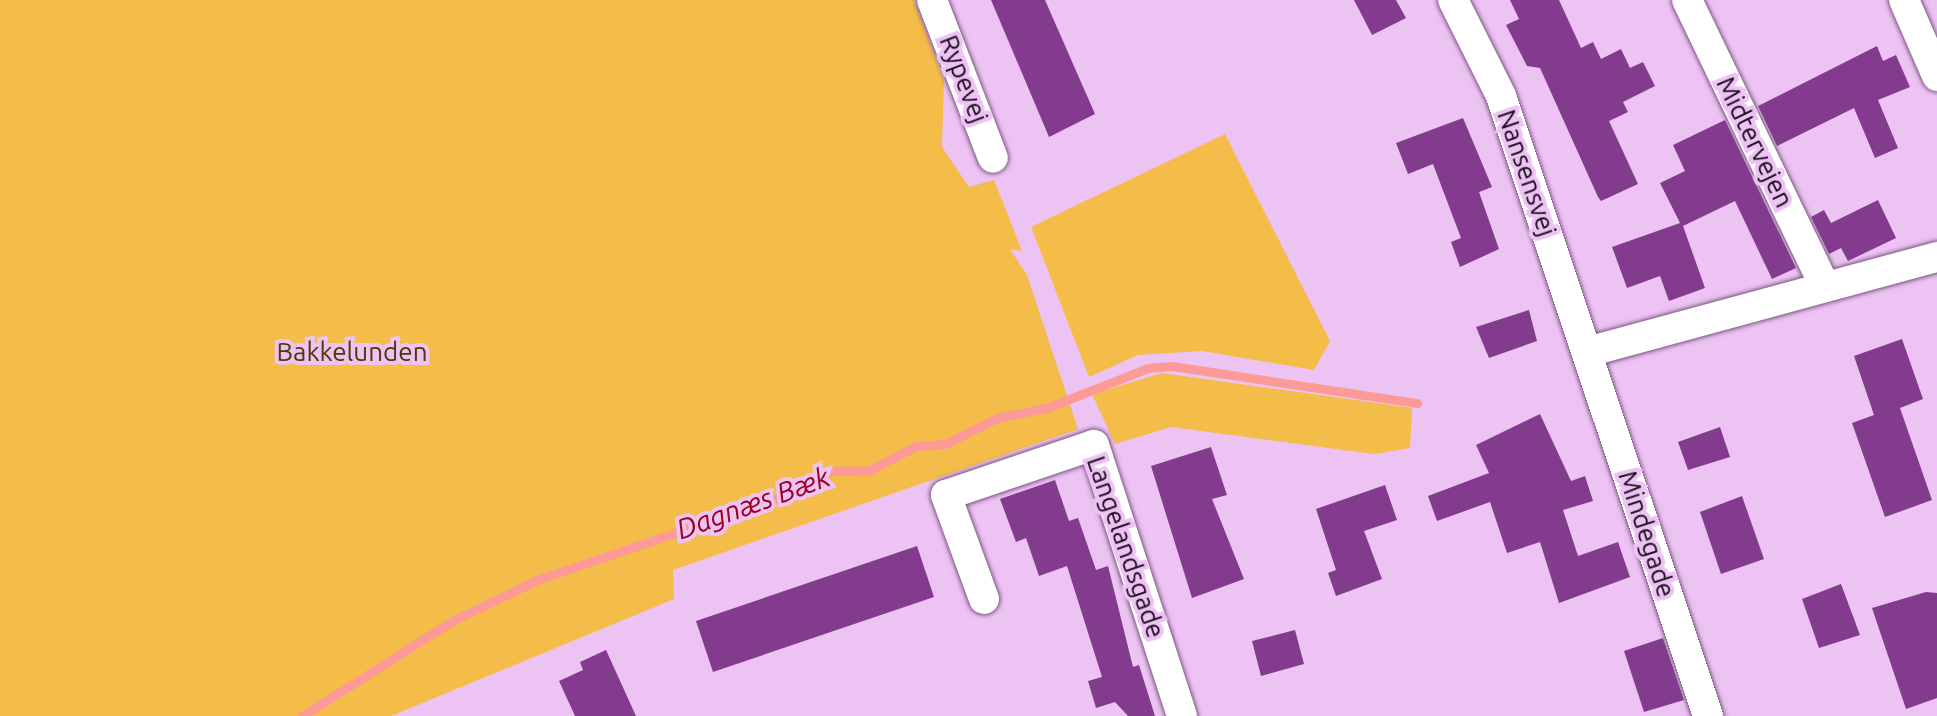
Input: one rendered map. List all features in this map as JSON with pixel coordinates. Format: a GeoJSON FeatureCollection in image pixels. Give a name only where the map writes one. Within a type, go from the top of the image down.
{"type":"FeatureCollection","features":[{"type":"Feature","properties":{"kind":"street","name":"Rypevej"},"geometry":{"type":"LineString","coordinates":[[932,0],[993,158]]}},
{"type":"Feature","properties":{"kind":"street","name":"Nansensvej"},"geometry":{"type":"LineString","coordinates":[[1453,0],[1501,96],[1587,352]]}},
{"type":"Feature","properties":{"kind":"street","name":"Midtervejen"},"geometry":{"type":"LineString","coordinates":[[1687,0],[1824,285]]}},
{"type":"Feature","properties":{"kind":"street"},"geometry":{"type":"LineString","coordinates":[[1904,0],[1937,76]]}},
{"type":"Feature","properties":{"kind":"street"},"geometry":{"type":"LineString","coordinates":[[1587,352],[1824,285],[1937,257]]}},
{"type":"Feature","properties":{"kind":"street","name":"Mindegade"},"geometry":{"type":"LineString","coordinates":[[1587,352],[1708,716]]}},
{"type":"Feature","properties":{"kind":"street","name":"Langelandsgade"},"geometry":{"type":"LineString","coordinates":[[984,599],[946,495],[1094,445],[1182,716]]}},
{"type":"Feature","properties":{"kind":"green space","name":"Bakkelunden"},"geometry":{"type":"Polygon","coordinates":[[[0,0],[914,0],[944,80],[942,147],[969,187],[994,180],[1022,251],[1010,249],[1027,275],[1078,429],[673,570],[674,599],[391,716],[0,716],[0,0]]]}},
{"type":"Feature","properties":{"kind":"green space"},"geometry":{"type":"Polygon","coordinates":[[[1225,134],[1330,341],[1314,370],[1202,351],[1138,355],[1089,377],[1031,227],[1225,134]]]}},
{"type":"Feature","properties":{"kind":"green space"},"geometry":{"type":"Polygon","coordinates":[[[1162,373],[1412,408],[1410,448],[1374,454],[1171,427],[1115,444],[1092,394],[1162,373]]]}},
{"type":"Feature","properties":{"kind":"building"},"geometry":{"type":"Polygon","coordinates":[[[991,0],[1045,0],[1095,114],[1049,137],[991,0]]]}},
{"type":"Feature","properties":{"kind":"building"},"geometry":{"type":"Polygon","coordinates":[[[1354,0],[1396,0],[1406,18],[1372,35],[1354,0]]]}},
{"type":"Feature","properties":{"kind":"building"},"geometry":{"type":"Polygon","coordinates":[[[1510,0],[1559,0],[1581,48],[1593,42],[1601,59],[1621,49],[1630,68],[1643,62],[1655,86],[1623,102],[1628,112],[1609,121],[1638,184],[1601,201],[1598,197],[1540,68],[1527,66],[1506,25],[1519,19],[1510,0]]]}},
{"type":"Feature","properties":{"kind":"building"},"geometry":{"type":"Polygon","coordinates":[[[1877,46],[1883,61],[1896,55],[1910,87],[1878,100],[1898,148],[1875,158],[1854,108],[1777,146],[1758,106],[1877,46]]]}},
{"type":"Feature","properties":{"kind":"building"},"geometry":{"type":"Polygon","coordinates":[[[1463,118],[1492,187],[1479,192],[1499,249],[1460,267],[1451,242],[1461,238],[1433,164],[1408,174],[1396,143],[1463,118]]]}},
{"type":"Feature","properties":{"kind":"building"},"geometry":{"type":"Polygon","coordinates":[[[1725,120],[1796,268],[1772,279],[1735,201],[1683,226],[1705,288],[1669,301],[1660,276],[1627,288],[1612,247],[1680,223],[1660,183],[1685,171],[1673,145],[1725,120]]]}},
{"type":"Feature","properties":{"kind":"building"},"geometry":{"type":"Polygon","coordinates":[[[1878,200],[1896,238],[1848,261],[1841,248],[1829,254],[1811,217],[1824,210],[1831,223],[1878,200]]]}},
{"type":"Feature","properties":{"kind":"building"},"geometry":{"type":"Polygon","coordinates":[[[1529,310],[1537,341],[1489,358],[1476,327],[1529,310]]]}},
{"type":"Feature","properties":{"kind":"building"},"geometry":{"type":"Polygon","coordinates":[[[1902,339],[1923,399],[1900,408],[1932,500],[1885,517],[1852,423],[1874,415],[1854,356],[1902,339]]]}},
{"type":"Feature","properties":{"kind":"building"},"geometry":{"type":"Polygon","coordinates":[[[1540,414],[1571,481],[1585,476],[1593,501],[1563,510],[1578,556],[1618,542],[1630,577],[1559,603],[1540,542],[1507,553],[1490,502],[1437,521],[1428,496],[1489,473],[1476,445],[1540,414]]]}},
{"type":"Feature","properties":{"kind":"building"},"geometry":{"type":"Polygon","coordinates":[[[1720,427],[1730,457],[1688,470],[1678,442],[1720,427]]]}},
{"type":"Feature","properties":{"kind":"building"},"geometry":{"type":"Polygon","coordinates":[[[1211,447],[1227,495],[1212,499],[1244,579],[1192,598],[1151,466],[1211,447]]]}},
{"type":"Feature","properties":{"kind":"building"},"geometry":{"type":"Polygon","coordinates":[[[1055,480],[1069,521],[1078,518],[1096,570],[1108,566],[1133,667],[1139,665],[1155,716],[1128,716],[1115,702],[1096,708],[1088,681],[1102,677],[1067,566],[1039,576],[1026,538],[1016,542],[1000,499],[1055,480]]]}},
{"type":"Feature","properties":{"kind":"building"},"geometry":{"type":"Polygon","coordinates":[[[1385,485],[1397,520],[1364,531],[1382,579],[1336,596],[1328,573],[1336,570],[1316,509],[1385,485]]]}},
{"type":"Feature","properties":{"kind":"building"},"geometry":{"type":"Polygon","coordinates":[[[1742,496],[1764,559],[1721,574],[1700,512],[1742,496]]]}},
{"type":"Feature","properties":{"kind":"building"},"geometry":{"type":"Polygon","coordinates":[[[917,546],[934,597],[713,672],[696,621],[917,546]]]}},
{"type":"Feature","properties":{"kind":"building"},"geometry":{"type":"Polygon","coordinates":[[[1841,584],[1860,635],[1819,648],[1802,599],[1841,584]]]}},
{"type":"Feature","properties":{"kind":"building"},"geometry":{"type":"Polygon","coordinates":[[[1926,592],[1937,593],[1937,698],[1906,709],[1872,608],[1926,592]]]}},
{"type":"Feature","properties":{"kind":"building"},"geometry":{"type":"Polygon","coordinates":[[[1295,630],[1304,664],[1261,676],[1252,641],[1295,630]]]}},
{"type":"Feature","properties":{"kind":"building"},"geometry":{"type":"Polygon","coordinates":[[[1663,638],[1684,700],[1644,712],[1624,651],[1663,638]]]}},
{"type":"Feature","properties":{"kind":"building"},"geometry":{"type":"Polygon","coordinates":[[[606,650],[636,716],[575,716],[559,681],[583,670],[580,662],[606,650]]]}},
{"type":"Feature","properties":{"kind":"waterway","name":"Dagnæs Bæk"},"geometry":{"type":"LineString","coordinates":[[302,716],[454,620],[539,579],[793,493],[831,471],[870,470],[916,446],[945,444],[997,418],[1049,407],[1148,368],[1172,366],[1417,403]]}}]}
